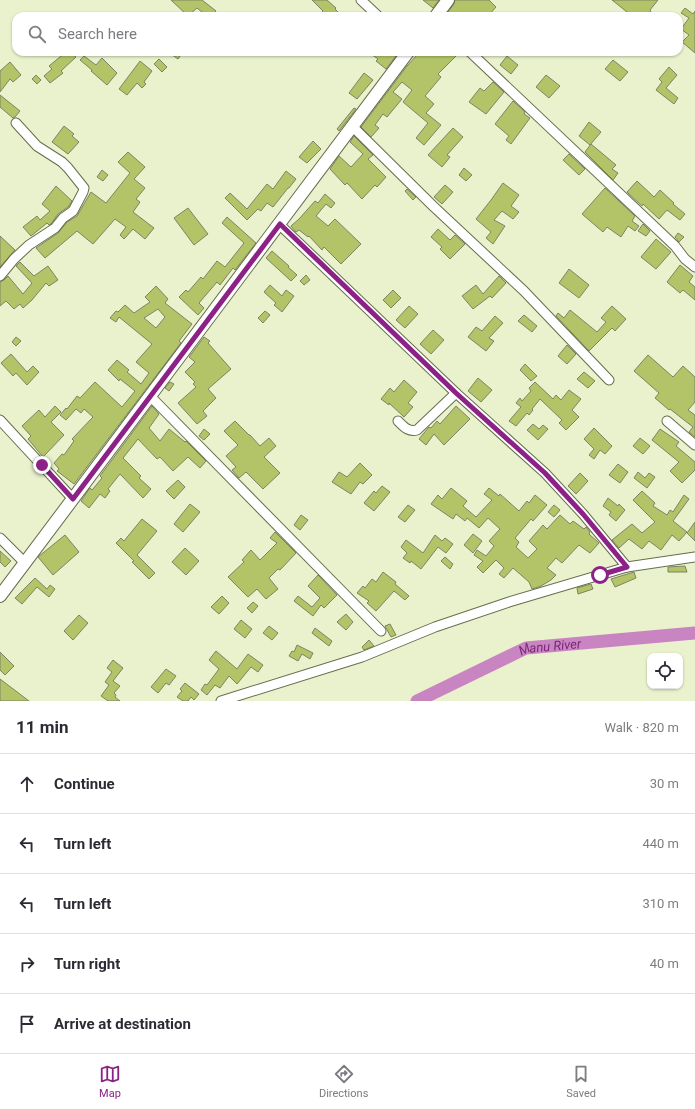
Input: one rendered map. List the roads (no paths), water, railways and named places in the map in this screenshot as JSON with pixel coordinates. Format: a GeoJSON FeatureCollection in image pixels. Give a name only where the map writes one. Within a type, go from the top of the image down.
{"type":"FeatureCollection","features":[{"type":"Feature","properties":{"kind":"main road"},"geometry":{"type":"LineString","coordinates":[[439,12],[448,0]]}},
{"type":"Feature","properties":{"kind":"main road"},"geometry":{"type":"LineString","coordinates":[[0,596],[405,56]]}},
{"type":"Feature","properties":{"kind":"street"},"geometry":{"type":"LineString","coordinates":[[361,0],[374,12]]}},
{"type":"Feature","properties":{"kind":"street"},"geometry":{"type":"LineString","coordinates":[[474,56],[675,246],[685,259],[695,267]]}},
{"type":"Feature","properties":{"kind":"street"},"geometry":{"type":"LineString","coordinates":[[0,276],[14,259],[29,245],[55,228],[63,218],[72,211],[84,192],[84,188],[68,168],[62,162],[37,146],[16,123]]}},
{"type":"Feature","properties":{"kind":"street"},"geometry":{"type":"LineString","coordinates":[[353,127],[433,206],[524,291],[609,380]]}},
{"type":"Feature","properties":{"kind":"street"},"geometry":{"type":"LineString","coordinates":[[280,224],[456,393],[545,473],[583,514],[627,567]]}},
{"type":"Feature","properties":{"kind":"street"},"geometry":{"type":"LineString","coordinates":[[398,421],[408,430],[417,430],[456,393]]}},
{"type":"Feature","properties":{"kind":"street"},"geometry":{"type":"LineString","coordinates":[[150,396],[381,631]]}},
{"type":"Feature","properties":{"kind":"street"},"geometry":{"type":"LineString","coordinates":[[0,420],[73,499]]}},
{"type":"Feature","properties":{"kind":"street"},"geometry":{"type":"LineString","coordinates":[[667,421],[695,445]]}},
{"type":"Feature","properties":{"kind":"street"},"geometry":{"type":"LineString","coordinates":[[0,538],[25,563]]}},
{"type":"Feature","properties":{"kind":"street"},"geometry":{"type":"LineString","coordinates":[[221,701],[362,657],[435,627],[509,602],[627,567],[695,557]]}},
{"type":"Feature","properties":{"kind":"waterway","name":"Manu River"},"geometry":{"type":"LineString","coordinates":[[417,701],[526,648],[695,633]]}}]}
